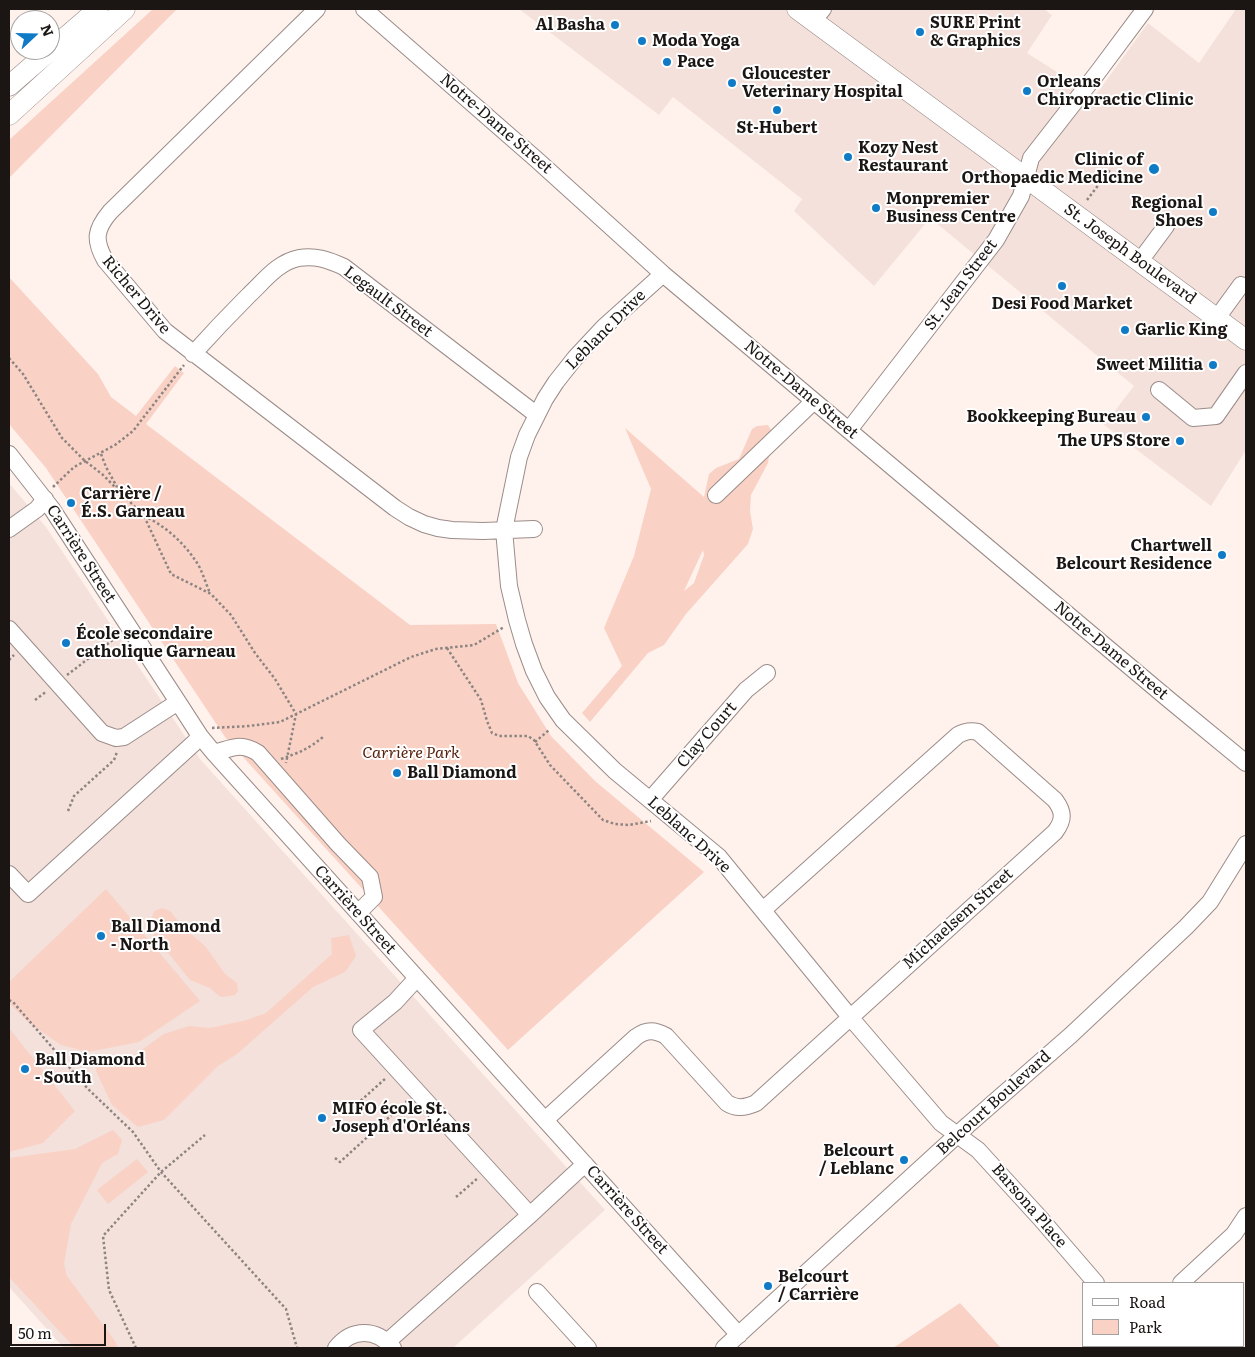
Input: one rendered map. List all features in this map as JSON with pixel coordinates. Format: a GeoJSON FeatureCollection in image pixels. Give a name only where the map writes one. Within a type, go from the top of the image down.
{"type":"FeatureCollection","features":[{"type":"Feature","properties":{"kind":"main road"},"geometry":{"type":"LineString","coordinates":[[9,86],[98,9]]}},
{"type":"Feature","properties":{"kind":"main road"},"geometry":{"type":"LineString","coordinates":[[9,114],[125,9]]}},
{"type":"Feature","properties":{"kind":"main road","name":"St. Joseph Boulevard"},"geometry":{"type":"LineString","coordinates":[[797,9],[818,15],[1026,178],[1246,340]]}},
{"type":"Feature","properties":{"kind":"street","name":"Richer Drive"},"geometry":{"type":"LineString","coordinates":[[317,9],[110,212],[102,221],[97,234],[98,247],[105,260],[164,332],[408,517],[424,524],[452,530],[504,530]]}},
{"type":"Feature","properties":{"kind":"street","name":"Notre-Dame Street"},"geometry":{"type":"LineString","coordinates":[[364,9],[537,160],[662,274],[1246,763]]}},
{"type":"Feature","properties":{"kind":"street","name":"St. Jean Street"},"geometry":{"type":"LineString","coordinates":[[849,430],[996,240],[1021,196],[1031,158],[1145,9]]}},
{"type":"Feature","properties":{"kind":"street"},"geometry":{"type":"LineString","coordinates":[[1140,261],[1166,226]]}},
{"type":"Feature","properties":{"kind":"street","name":"Legault Street"},"geometry":{"type":"LineString","coordinates":[[193,354],[229,315],[269,275],[283,264],[298,258],[312,257],[329,260],[344,267],[537,415]]}},
{"type":"Feature","properties":{"kind":"street","name":"Leblanc Drive"},"geometry":{"type":"LineString","coordinates":[[662,274],[604,328],[575,358],[556,382],[537,415],[519,457],[504,530],[509,586],[524,644],[534,671],[547,697],[563,720],[615,771],[719,857],[850,1017],[941,1123],[958,1134]]}},
{"type":"Feature","properties":{"kind":"street"},"geometry":{"type":"LineString","coordinates":[[1217,318],[1241,285]]}},
{"type":"Feature","properties":{"kind":"street"},"geometry":{"type":"LineString","coordinates":[[1159,390],[1193,418],[1216,416],[1246,373]]}},
{"type":"Feature","properties":{"kind":"street"},"geometry":{"type":"LineString","coordinates":[[716,495],[814,401]]}},
{"type":"Feature","properties":{"kind":"street","name":"Carrière Street"},"geometry":{"type":"LineString","coordinates":[[9,454],[44,497],[200,736],[214,753],[739,1335]]}},
{"type":"Feature","properties":{"kind":"street"},"geometry":{"type":"LineString","coordinates":[[9,528],[37,509],[44,497]]}},
{"type":"Feature","properties":{"kind":"street"},"geometry":{"type":"LineString","coordinates":[[504,530],[534,529]]}},
{"type":"Feature","properties":{"kind":"street"},"geometry":{"type":"LineString","coordinates":[[9,629],[102,733],[116,738],[124,737],[178,702]]}},
{"type":"Feature","properties":{"kind":"street","name":"Clay Court"},"geometry":{"type":"LineString","coordinates":[[650,800],[746,690],[767,673]]}},
{"type":"Feature","properties":{"kind":"street","name":"Michaelsem Street"},"geometry":{"type":"LineString","coordinates":[[545,1120],[636,1037],[650,1030],[666,1036],[727,1103],[733,1107],[741,1107],[756,1103],[1055,832],[1060,825],[1062,816],[1060,807],[1055,800],[978,732],[964,731],[763,910]]}},
{"type":"Feature","properties":{"kind":"street"},"geometry":{"type":"LineString","coordinates":[[9,874],[28,894],[200,736]]}},
{"type":"Feature","properties":{"kind":"street"},"geometry":{"type":"LineString","coordinates":[[214,753],[241,746],[250,748],[258,753],[338,844],[370,877],[374,897],[358,914]]}},
{"type":"Feature","properties":{"kind":"street","name":"Belcourt Boulevard"},"geometry":{"type":"LineString","coordinates":[[724,1348],[958,1134],[1071,1035],[1186,927],[1210,902],[1246,844]]}},
{"type":"Feature","properties":{"kind":"street"},"geometry":{"type":"LineString","coordinates":[[417,978],[395,1002],[361,1030],[530,1215]]}},
{"type":"Feature","properties":{"kind":"street","name":"Barsona Place"},"geometry":{"type":"LineString","coordinates":[[958,1134],[978,1150],[1095,1282]]}},
{"type":"Feature","properties":{"kind":"street"},"geometry":{"type":"LineString","coordinates":[[336,1348],[351,1335],[363,1333],[375,1334],[390,1345],[585,1164]]}},
{"type":"Feature","properties":{"kind":"street"},"geometry":{"type":"LineString","coordinates":[[1182,1282],[1234,1234],[1246,1216]]}},
{"type":"Feature","properties":{"kind":"street"},"geometry":{"type":"LineString","coordinates":[[538,1292],[588,1348]]}},
{"type":"Feature","properties":{"kind":"path"},"geometry":{"type":"LineString","coordinates":[[1087,200],[1110,170]]}},
{"type":"Feature","properties":{"kind":"path"},"geometry":{"type":"LineString","coordinates":[[44,497],[74,467],[115,445],[133,431],[193,354]]}},
{"type":"Feature","properties":{"kind":"path"},"geometry":{"type":"LineString","coordinates":[[9,358],[23,374],[62,438],[119,490],[144,516],[171,574],[211,594]]}},
{"type":"Feature","properties":{"kind":"path"},"geometry":{"type":"LineString","coordinates":[[100,453],[119,490]]}},
{"type":"Feature","properties":{"kind":"path"},"geometry":{"type":"LineString","coordinates":[[144,516],[173,535],[196,561],[211,594],[231,615],[255,653],[275,679],[296,714],[286,758],[285,784]]}},
{"type":"Feature","properties":{"kind":"path"},"geometry":{"type":"LineString","coordinates":[[200,736],[208,728],[280,722],[411,657],[436,650],[474,645],[517,620]]}},
{"type":"Feature","properties":{"kind":"path"},"geometry":{"type":"LineString","coordinates":[[57,683],[129,627]]}},
{"type":"Feature","properties":{"kind":"path"},"geometry":{"type":"LineString","coordinates":[[447,648],[482,700],[486,722],[492,733],[499,736],[528,736],[535,742],[550,765],[603,820],[615,824],[629,825],[651,821]]}},
{"type":"Feature","properties":{"kind":"path"},"geometry":{"type":"LineString","coordinates":[[535,742],[550,730]]}},
{"type":"Feature","properties":{"kind":"path"},"geometry":{"type":"LineString","coordinates":[[268,764],[310,747],[323,737]]}},
{"type":"Feature","properties":{"kind":"path"},"geometry":{"type":"LineString","coordinates":[[68,811],[74,796],[114,760],[118,749],[116,738]]}},
{"type":"Feature","properties":{"kind":"path"},"geometry":{"type":"LineString","coordinates":[[9,1000],[13,1002],[88,1089],[132,1132],[161,1172],[286,1309],[297,1348]]}},
{"type":"Feature","properties":{"kind":"path"},"geometry":{"type":"LineString","coordinates":[[357,1104],[397,1070]]}},
{"type":"Feature","properties":{"kind":"path"},"geometry":{"type":"LineString","coordinates":[[335,1158],[340,1162],[418,1092]]}},
{"type":"Feature","properties":{"kind":"path"},"geometry":{"type":"LineString","coordinates":[[136,1348],[109,1290],[103,1236],[161,1172],[205,1135]]}},
{"type":"Feature","properties":{"kind":"path"},"geometry":{"type":"LineString","coordinates":[[456,1197],[488,1169]]}},
{"type":"Feature","properties":{"kind":"shaded area"},"geometry":{"type":"Polygon","coordinates":[[[519,9],[1044,9],[1052,15],[1027,53],[1095,96],[1148,23],[1199,63],[1236,9],[1246,9],[1246,450],[1211,506],[1104,425],[1134,386],[930,218],[874,286],[794,211],[802,199],[673,97],[659,115],[519,9]]]}},
{"type":"Feature","properties":{"kind":"shaded area"},"geometry":{"type":"Polygon","coordinates":[[[9,483],[46,527],[200,759],[605,1210],[453,1348],[64,1348],[9,1287],[9,483]]]}},
{"type":"Feature","properties":{"kind":"green space"},"geometry":{"type":"Polygon","coordinates":[[[153,9],[177,9],[9,178],[9,140],[153,9]]]}},
{"type":"Feature","properties":{"kind":"green space","name":"Carrière Park"},"geometry":{"type":"Polygon","coordinates":[[[9,277],[98,374],[111,397],[136,416],[175,366],[184,373],[146,424],[410,625],[496,624],[518,683],[551,736],[595,781],[704,872],[508,1050],[225,737],[46,468],[9,424],[9,277]]]}},
{"type":"Feature","properties":{"kind":"green space"},"geometry":{"type":"Polygon","coordinates":[[[768,425],[773,433],[768,463],[751,495],[750,511],[753,529],[748,544],[686,614],[664,645],[648,653],[590,722],[582,713],[622,666],[604,628],[634,556],[651,489],[625,428],[704,497],[709,474],[716,468],[739,459],[752,429],[757,426],[768,425]],[[703,550],[684,591],[694,583],[704,555],[703,550]]]}},
{"type":"Feature","properties":{"kind":"green space","name":"Ball Diamond - North"},"geometry":{"type":"Polygon","coordinates":[[[106,889],[200,1001],[139,1042],[88,1052],[61,1045],[29,1023],[9,1003],[9,982],[106,889]]]}},
{"type":"Feature","properties":{"kind":"green space"},"geometry":{"type":"Polygon","coordinates":[[[162,908],[170,911],[184,928],[205,946],[225,974],[237,983],[238,991],[235,995],[219,996],[210,988],[190,980],[169,954],[159,945],[153,934],[151,921],[154,911],[162,908]]]}},
{"type":"Feature","properties":{"kind":"green space"},"geometry":{"type":"Polygon","coordinates":[[[349,935],[356,956],[345,972],[313,987],[237,1054],[218,1066],[164,1120],[138,1127],[112,1105],[96,1071],[98,1060],[129,1059],[164,1034],[189,1026],[210,1028],[247,1020],[266,1013],[332,954],[331,938],[349,935]]]}},
{"type":"Feature","properties":{"kind":"green space","name":"Ball Diamond - South"},"geometry":{"type":"Polygon","coordinates":[[[9,1028],[75,1111],[43,1143],[9,1152],[9,1028]]]}},
{"type":"Feature","properties":{"kind":"green space"},"geometry":{"type":"Polygon","coordinates":[[[113,1130],[122,1140],[118,1154],[102,1163],[71,1224],[64,1264],[67,1276],[115,1341],[118,1348],[75,1348],[9,1277],[9,1158],[75,1149],[113,1130]]]}},
{"type":"Feature","properties":{"kind":"green space"},"geometry":{"type":"Polygon","coordinates":[[[137,1159],[148,1172],[108,1204],[97,1190],[137,1159]]]}},
{"type":"Feature","properties":{"kind":"green space"},"geometry":{"type":"Polygon","coordinates":[[[960,1303],[1001,1348],[893,1348],[960,1303]]]}},
{"type":"Feature","properties":{"kind":"place","name":"Al Basha"},"geometry":{"type":"Point","coordinates":[615,25]}},
{"type":"Feature","properties":{"kind":"place","name":"SURE Print & Graphics"},"geometry":{"type":"Point","coordinates":[920,32]}},
{"type":"Feature","properties":{"kind":"place","name":"Moda Yoga"},"geometry":{"type":"Point","coordinates":[642,41]}},
{"type":"Feature","properties":{"kind":"place","name":"Pace"},"geometry":{"type":"Point","coordinates":[667,62]}},
{"type":"Feature","properties":{"kind":"place","name":"Gloucester Veterinary Hospital"},"geometry":{"type":"Point","coordinates":[732,83]}},
{"type":"Feature","properties":{"kind":"place","name":"Orleans Chiropractic Clinic"},"geometry":{"type":"Point","coordinates":[1027,91]}},
{"type":"Feature","properties":{"kind":"place","name":"St-Hubert"},"geometry":{"type":"Point","coordinates":[777,110]}},
{"type":"Feature","properties":{"kind":"place","name":"Kozy Nest Restaurant"},"geometry":{"type":"Point","coordinates":[848,157]}},
{"type":"Feature","properties":{"kind":"place","name":"Clinic of Orthopaedic Medicine"},"geometry":{"type":"Point","coordinates":[1154,169]}},
{"type":"Feature","properties":{"kind":"place","name":"Monpremier Business Centre"},"geometry":{"type":"Point","coordinates":[876,208]}},
{"type":"Feature","properties":{"kind":"place","name":"Regional Shoes"},"geometry":{"type":"Point","coordinates":[1213,212]}},
{"type":"Feature","properties":{"kind":"place","name":"Desi Food Market"},"geometry":{"type":"Point","coordinates":[1062,286]}},
{"type":"Feature","properties":{"kind":"place","name":"Garlic King"},"geometry":{"type":"Point","coordinates":[1125,330]}},
{"type":"Feature","properties":{"kind":"place","name":"Sweet Militia"},"geometry":{"type":"Point","coordinates":[1213,365]}},
{"type":"Feature","properties":{"kind":"place","name":"Bookkeeping Bureau"},"geometry":{"type":"Point","coordinates":[1146,417]}},
{"type":"Feature","properties":{"kind":"place","name":"The UPS Store"},"geometry":{"type":"Point","coordinates":[1180,441]}},
{"type":"Feature","properties":{"kind":"place","name":"Carrière / É.S. Garneau"},"geometry":{"type":"Point","coordinates":[71,503]}},
{"type":"Feature","properties":{"kind":"place","name":"Chartwell Belcourt Residence"},"geometry":{"type":"Point","coordinates":[1222,555]}},
{"type":"Feature","properties":{"kind":"place","name":"École secondaire catholique Garneau"},"geometry":{"type":"Point","coordinates":[66,643]}},
{"type":"Feature","properties":{"kind":"place","name":"Ball Diamond"},"geometry":{"type":"Point","coordinates":[397,773]}},
{"type":"Feature","properties":{"kind":"place","name":"Ball Diamond - North"},"geometry":{"type":"Point","coordinates":[101,936]}},
{"type":"Feature","properties":{"kind":"place","name":"Ball Diamond - South"},"geometry":{"type":"Point","coordinates":[25,1069]}},
{"type":"Feature","properties":{"kind":"place","name":"MIFO école St. Joseph d'Orléans"},"geometry":{"type":"Point","coordinates":[322,1118]}},
{"type":"Feature","properties":{"kind":"place","name":"Belcourt / Leblanc"},"geometry":{"type":"Point","coordinates":[904,1160]}},
{"type":"Feature","properties":{"kind":"place","name":"Belcourt / Carrière"},"geometry":{"type":"Point","coordinates":[768,1286]}}]}
